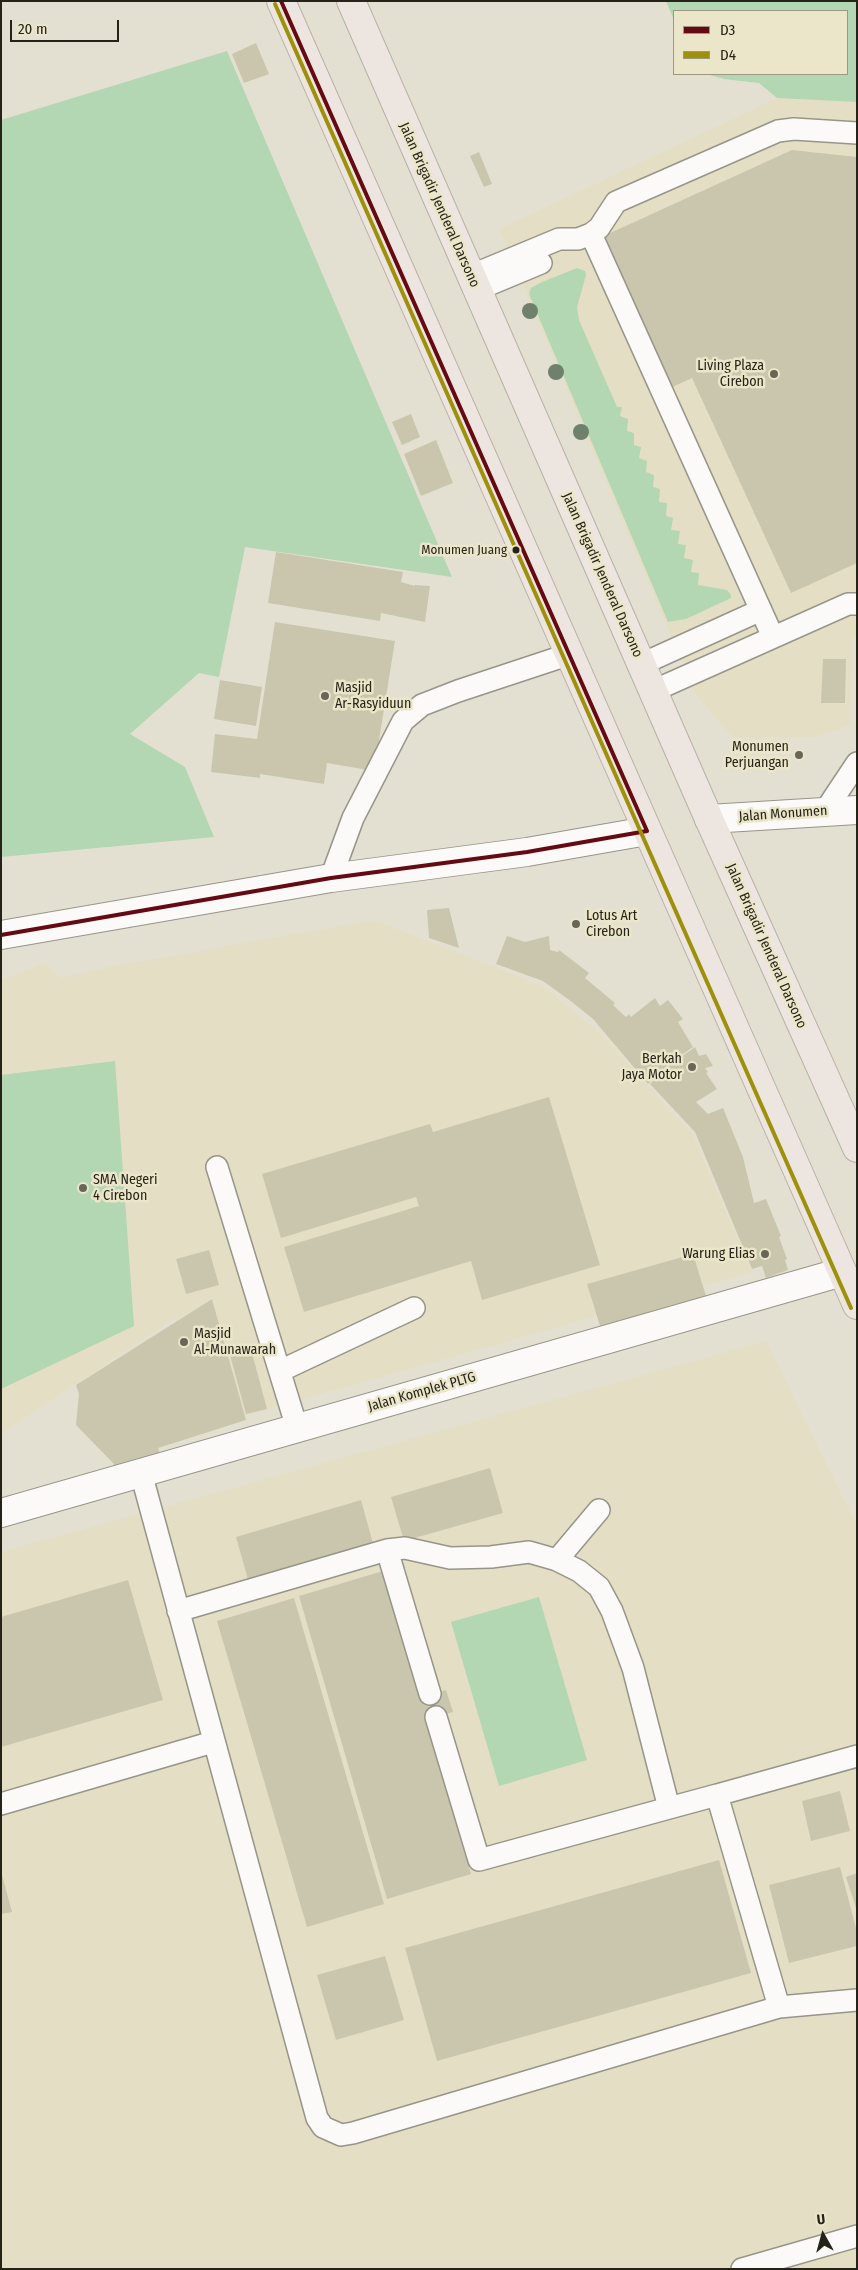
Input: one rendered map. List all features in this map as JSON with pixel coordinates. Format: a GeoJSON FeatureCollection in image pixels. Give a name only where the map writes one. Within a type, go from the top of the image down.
{"type":"FeatureCollection","features":[{"type":"Feature","properties":{"kind":"highway"},"geometry":{"type":"LineString","coordinates":[[281,1],[647,831],[849,1269],[857,1305]]}},
{"type":"Feature","properties":{"kind":"highway","name":"Jalan Brigadir Jenderal Darsono"},"geometry":{"type":"LineString","coordinates":[[351,1],[709,818],[857,1148]]}},
{"type":"Feature","properties":{"kind":"street","name":"Jalan Monumen"},"geometry":{"type":"LineString","coordinates":[[709,818],[857,810]]}},
{"type":"Feature","properties":{"kind":"street"},"geometry":{"type":"LineString","coordinates":[[1,935],[331,878],[526,852],[647,831]]}},
{"type":"Feature","properties":{"kind":"street","name":"Jalan Komplek PLTG"},"geometry":{"type":"LineString","coordinates":[[1,1513],[849,1269]]}},
{"type":"Feature","properties":{"kind":"lane"},"geometry":{"type":"LineString","coordinates":[[473,283],[560,239],[585,237],[599,228],[616,202],[764,137],[794,129],[857,133]]}},
{"type":"Feature","properties":{"kind":"lane"},"geometry":{"type":"LineString","coordinates":[[585,237],[773,637]]}},
{"type":"Feature","properties":{"kind":"lane"},"geometry":{"type":"LineString","coordinates":[[653,691],[854,603]]}},
{"type":"Feature","properties":{"kind":"lane"},"geometry":{"type":"LineString","coordinates":[[642,664],[761,610]]}},
{"type":"Feature","properties":{"kind":"lane"},"geometry":{"type":"LineString","coordinates":[[331,878],[353,818],[403,721],[422,705],[458,691],[570,654]]}},
{"type":"Feature","properties":{"kind":"lane"},"geometry":{"type":"LineString","coordinates":[[825,811],[857,763]]}},
{"type":"Feature","properties":{"kind":"lane"},"geometry":{"type":"LineString","coordinates":[[217,1167],[297,1428]]}},
{"type":"Feature","properties":{"kind":"lane"},"geometry":{"type":"LineString","coordinates":[[280,1370],[414,1308]]}},
{"type":"Feature","properties":{"kind":"lane"},"geometry":{"type":"LineString","coordinates":[[141,1473],[317,2118],[322,2126],[341,2135],[779,2007],[857,2000]]}},
{"type":"Feature","properties":{"kind":"lane"},"geometry":{"type":"LineString","coordinates":[[558,1560],[599,1510]]}},
{"type":"Feature","properties":{"kind":"lane"},"geometry":{"type":"LineString","coordinates":[[178,1611],[387,1550],[405,1548],[450,1558],[491,1557],[529,1552],[558,1560],[579,1572],[599,1587],[612,1611],[633,1668],[669,1808]]}},
{"type":"Feature","properties":{"kind":"lane"},"geometry":{"type":"LineString","coordinates":[[387,1550],[430,1694]]}},
{"type":"Feature","properties":{"kind":"lane"},"geometry":{"type":"LineString","coordinates":[[436,1717],[479,1860],[857,1756]]}},
{"type":"Feature","properties":{"kind":"lane"},"geometry":{"type":"LineString","coordinates":[[1,1804],[213,1742]]}},
{"type":"Feature","properties":{"kind":"lane"},"geometry":{"type":"LineString","coordinates":[[717,1795],[779,2007]]}},
{"type":"Feature","properties":{"kind":"lane"},"geometry":{"type":"LineString","coordinates":[[742,2269],[857,2236]]}},
{"type":"Feature","properties":{"kind":"shaded area"},"geometry":{"type":"Polygon","coordinates":[[[777,98],[857,102],[857,634],[853,634],[850,725],[816,737],[733,738],[696,695],[499,229],[777,98]]]}},
{"type":"Feature","properties":{"kind":"shaded area"},"geometry":{"type":"Polygon","coordinates":[[[374,920],[543,986],[601,1034],[693,1135],[752,1272],[703,1286],[693,1254],[587,1284],[597,1316],[244,1416],[212,1298],[176,1321],[175,1318],[1,1434],[1,980],[44,963],[62,978],[107,967],[374,920]]]}},
{"type":"Feature","properties":{"kind":"shaded area"},"geometry":{"type":"Polygon","coordinates":[[[766,1341],[857,1525],[857,2269],[1,2269],[1,1552],[766,1341]]]}},
{"type":"Feature","properties":{"kind":"green space"},"geometry":{"type":"Polygon","coordinates":[[[666,1],[857,1],[857,102],[777,98],[759,83],[724,79],[710,75],[848,75],[848,10],[673,10],[673,18],[666,1]]]}},
{"type":"Feature","properties":{"kind":"green space"},"geometry":{"type":"Polygon","coordinates":[[[227,51],[452,577],[245,547],[219,677],[199,673],[130,734],[185,767],[214,837],[1,857],[1,120],[227,51]]]}},
{"type":"Feature","properties":{"kind":"green space"},"geometry":{"type":"Polygon","coordinates":[[[577,268],[585,271],[586,275],[577,307],[579,320],[617,407],[622,407],[620,416],[628,419],[627,431],[634,433],[634,445],[641,447],[639,458],[647,461],[646,472],[654,475],[653,487],[660,489],[659,502],[667,503],[666,516],[673,518],[671,530],[680,531],[678,544],[686,545],[684,558],[693,560],[691,572],[699,573],[698,585],[727,590],[731,595],[731,598],[686,619],[668,622],[529,294],[531,288],[542,282],[577,268]]]}},
{"type":"Feature","properties":{"kind":"green space"},"geometry":{"type":"Polygon","coordinates":[[[115,1061],[134,1326],[1,1389],[1,1075],[115,1061]]]}},
{"type":"Feature","properties":{"kind":"green space"},"geometry":{"type":"Polygon","coordinates":[[[539,1597],[587,1760],[499,1786],[451,1622],[539,1597]]]}},
{"type":"Feature","properties":{"kind":"building"},"geometry":{"type":"Polygon","coordinates":[[[256,43],[269,74],[244,83],[232,54],[256,43]]]}},
{"type":"Feature","properties":{"kind":"building","name":"Living Plaza Cirebon"},"geometry":{"type":"Polygon","coordinates":[[[792,150],[857,157],[857,563],[791,593],[692,378],[666,390],[597,239],[792,150]]]}},
{"type":"Feature","properties":{"kind":"building"},"geometry":{"type":"Polygon","coordinates":[[[479,152],[492,184],[484,187],[470,156],[479,152]]]}},
{"type":"Feature","properties":{"kind":"building"},"geometry":{"type":"Polygon","coordinates":[[[411,414],[420,437],[402,445],[392,422],[411,414]]]}},
{"type":"Feature","properties":{"kind":"building"},"geometry":{"type":"Polygon","coordinates":[[[436,440],[453,483],[421,496],[404,454],[436,440]]]}},
{"type":"Feature","properties":{"kind":"building"},"geometry":{"type":"Polygon","coordinates":[[[276,552],[403,572],[401,582],[415,586],[430,586],[425,622],[381,613],[380,621],[268,603],[276,552]]]}},
{"type":"Feature","properties":{"kind":"building","name":"Masjid Ar-Rasyiduun"},"geometry":{"type":"Polygon","coordinates":[[[275,622],[395,641],[374,771],[327,763],[324,784],[260,774],[260,778],[211,772],[215,734],[257,739],[275,622]]]}},
{"type":"Feature","properties":{"kind":"building"},"geometry":{"type":"Polygon","coordinates":[[[823,659],[846,659],[845,703],[821,703],[823,659]]]}},
{"type":"Feature","properties":{"kind":"building"},"geometry":{"type":"Polygon","coordinates":[[[220,680],[262,687],[256,726],[214,719],[220,680]]]}},
{"type":"Feature","properties":{"kind":"building"},"geometry":{"type":"Polygon","coordinates":[[[449,908],[459,948],[429,938],[427,910],[449,908]]]}},
{"type":"Feature","properties":{"kind":"building"},"geometry":{"type":"Polygon","coordinates":[[[507,936],[525,942],[549,936],[550,950],[558,952],[559,950],[589,973],[585,978],[615,1003],[613,1005],[626,1017],[629,1014],[631,1017],[655,998],[660,1006],[668,1000],[683,1019],[678,1022],[693,1047],[670,1063],[648,1084],[593,1019],[572,1002],[543,981],[496,964],[507,936]]]}},
{"type":"Feature","properties":{"kind":"building"},"geometry":{"type":"Polygon","coordinates":[[[695,1047],[699,1056],[706,1054],[713,1066],[705,1068],[708,1072],[706,1073],[717,1089],[696,1102],[708,1114],[723,1108],[743,1157],[754,1203],[766,1199],[781,1236],[779,1237],[787,1259],[785,1260],[788,1270],[766,1278],[762,1266],[752,1269],[695,1132],[650,1084],[671,1064],[695,1047]]]}},
{"type":"Feature","properties":{"kind":"building"},"geometry":{"type":"Polygon","coordinates":[[[549,1097],[600,1265],[482,1300],[471,1261],[304,1312],[284,1247],[419,1206],[416,1197],[281,1238],[262,1174],[430,1124],[433,1132],[549,1097]]]}},
{"type":"Feature","properties":{"kind":"building"},"geometry":{"type":"Polygon","coordinates":[[[209,1250],[219,1285],[186,1294],[176,1259],[209,1250]]]}},
{"type":"Feature","properties":{"kind":"building"},"geometry":{"type":"Polygon","coordinates":[[[693,1254],[706,1296],[600,1326],[587,1284],[693,1254]]]}},
{"type":"Feature","properties":{"kind":"building","name":"Masjid Al-Munawarah"},"geometry":{"type":"Polygon","coordinates":[[[212,1299],[246,1420],[158,1448],[161,1456],[116,1470],[113,1463],[76,1425],[79,1394],[76,1385],[212,1299]]]}},
{"type":"Feature","properties":{"kind":"building"},"geometry":{"type":"Polygon","coordinates":[[[251,1349],[267,1409],[246,1414],[230,1355],[251,1349]]]}},
{"type":"Feature","properties":{"kind":"building"},"geometry":{"type":"Polygon","coordinates":[[[490,1468],[503,1513],[404,1541],[391,1497],[490,1468]]]}},
{"type":"Feature","properties":{"kind":"building"},"geometry":{"type":"Polygon","coordinates":[[[361,1500],[374,1547],[249,1583],[236,1537],[361,1500]]]}},
{"type":"Feature","properties":{"kind":"building"},"geometry":{"type":"Polygon","coordinates":[[[383,1571],[419,1698],[446,1690],[453,1712],[426,1720],[471,1874],[387,1899],[299,1596],[383,1571]]]}},
{"type":"Feature","properties":{"kind":"building"},"geometry":{"type":"Polygon","coordinates":[[[128,1580],[163,1700],[1,1747],[1,1617],[128,1580]]]}},
{"type":"Feature","properties":{"kind":"building"},"geometry":{"type":"Polygon","coordinates":[[[294,1598],[384,1904],[307,1927],[217,1621],[294,1598]]]}},
{"type":"Feature","properties":{"kind":"building"},"geometry":{"type":"Polygon","coordinates":[[[840,1791],[850,1831],[811,1841],[802,1801],[840,1791]]]}},
{"type":"Feature","properties":{"kind":"building"},"geometry":{"type":"Polygon","coordinates":[[[719,1860],[751,1973],[437,2061],[405,1948],[719,1860]]]}},
{"type":"Feature","properties":{"kind":"building"},"geometry":{"type":"Polygon","coordinates":[[[840,1867],[857,1932],[857,1946],[789,1963],[769,1885],[840,1867]]]}},
{"type":"Feature","properties":{"kind":"building"},"geometry":{"type":"Polygon","coordinates":[[[1,1871],[12,1912],[1,1914],[1,1871]]]}},
{"type":"Feature","properties":{"kind":"building"},"geometry":{"type":"Polygon","coordinates":[[[857,1873],[857,1908],[856,1908],[846,1877],[857,1873]]]}},
{"type":"Feature","properties":{"kind":"building"},"geometry":{"type":"Polygon","coordinates":[[[385,1956],[404,2020],[336,2040],[317,1975],[385,1956]]]}},
{"type":"Feature","properties":{"kind":"transit line","name":"D3"},"geometry":{"type":"LineString","coordinates":[[1,935],[331,878],[527,852],[647,831],[281,1]]}},
{"type":"Feature","properties":{"kind":"transit line","name":"D4"},"geometry":{"type":"LineString","coordinates":[[275,4],[851,1308]]}},
{"type":"Feature","properties":{"kind":"place","name":"Living Plaza Cirebon"},"geometry":{"type":"Point","coordinates":[774,374]}},
{"type":"Feature","properties":{"kind":"place","name":"Monumen Juang"},"geometry":{"type":"Point","coordinates":[516,550]}},
{"type":"Feature","properties":{"kind":"place","name":"Masjid Ar-Rasyiduun"},"geometry":{"type":"Point","coordinates":[325,696]}},
{"type":"Feature","properties":{"kind":"place","name":"Monumen Perjuangan"},"geometry":{"type":"Point","coordinates":[799,755]}},
{"type":"Feature","properties":{"kind":"place","name":"Lotus Art Cirebon"},"geometry":{"type":"Point","coordinates":[576,924]}},
{"type":"Feature","properties":{"kind":"place","name":"Berkah Jaya Motor"},"geometry":{"type":"Point","coordinates":[692,1067]}},
{"type":"Feature","properties":{"kind":"place","name":"SMA Negeri 4 Cirebon"},"geometry":{"type":"Point","coordinates":[83,1188]}},
{"type":"Feature","properties":{"kind":"place","name":"Warung Elias"},"geometry":{"type":"Point","coordinates":[765,1254]}},
{"type":"Feature","properties":{"kind":"place","name":"Masjid Al-Munawarah"},"geometry":{"type":"Point","coordinates":[184,1342]}}]}
